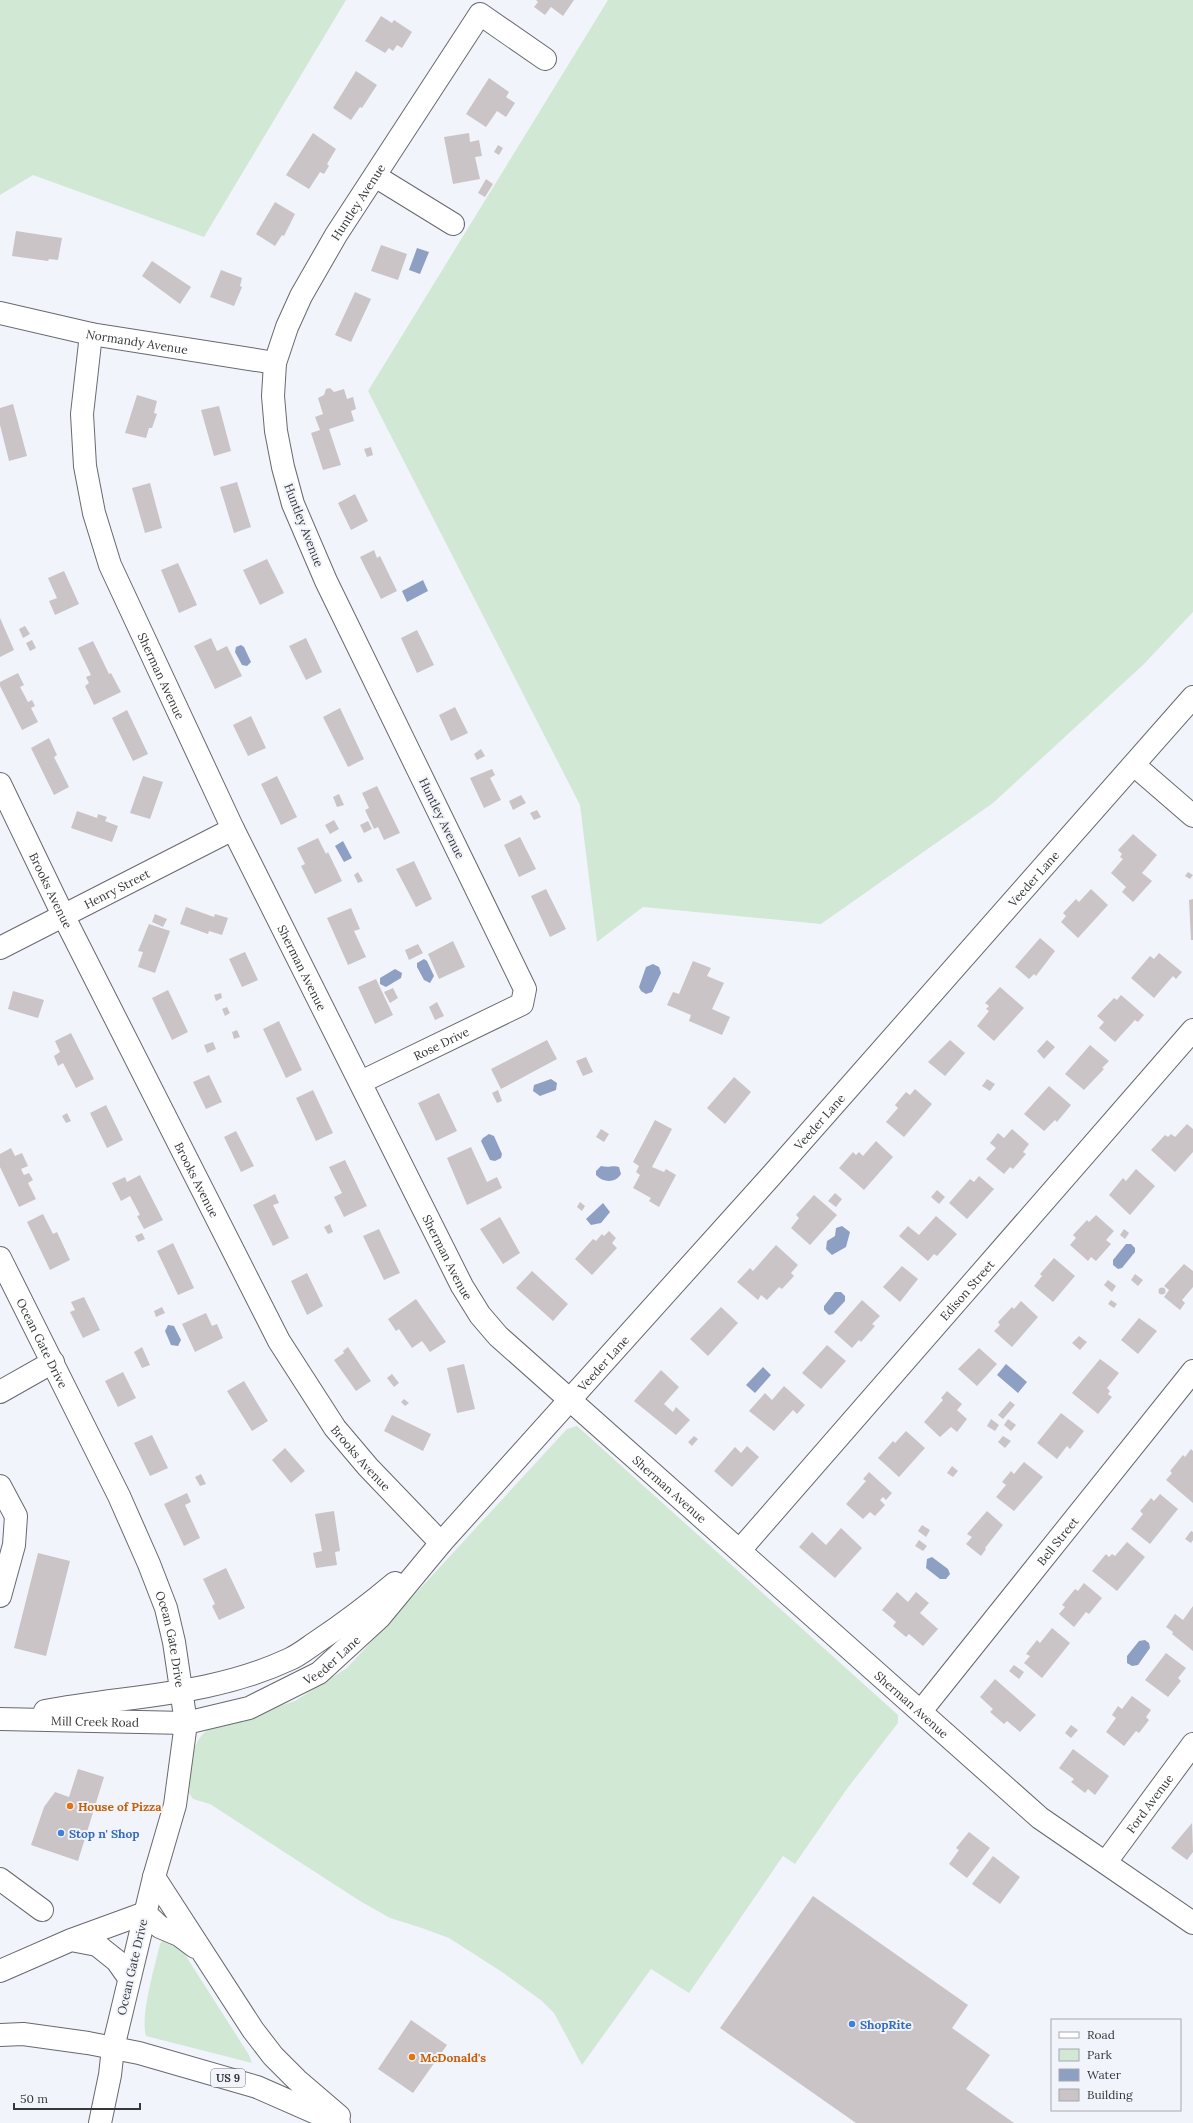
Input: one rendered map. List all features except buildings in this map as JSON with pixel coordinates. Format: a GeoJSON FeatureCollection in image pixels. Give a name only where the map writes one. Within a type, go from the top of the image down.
{"type":"FeatureCollection","features":[{"type":"Feature","properties":{"kind":"main road","name":"Huntley Avenue"},"geometry":{"type":"LineString","coordinates":[[522,1004],[525,988],[326,581],[293,504],[282,467],[276,431],[273,396],[275,363],[287,327],[301,296],[336,235],[480,14],[544,59]]}},
{"type":"Feature","properties":{"kind":"main road"},"geometry":{"type":"LineString","coordinates":[[375,176],[453,224]]}},
{"type":"Feature","properties":{"kind":"main road","name":"Normandy Avenue"},"geometry":{"type":"LineString","coordinates":[[0,312],[91,334],[275,363]]}},
{"type":"Feature","properties":{"kind":"main road","name":"Sherman Avenue"},"geometry":{"type":"LineString","coordinates":[[91,334],[82,414],[85,466],[94,513],[110,565],[233,829],[462,1286],[480,1315],[498,1336],[570,1401],[740,1550],[1040,1818],[1193,1923]]}},
{"type":"Feature","properties":{"kind":"main road","name":"Veeder Lane"},"geometry":{"type":"LineString","coordinates":[[186,1723],[249,1708],[319,1673],[379,1618],[441,1543],[570,1401],[1193,697]]}},
{"type":"Feature","properties":{"kind":"main road"},"geometry":{"type":"LineString","coordinates":[[1134,765],[1193,816]]}},
{"type":"Feature","properties":{"kind":"main road","name":"Brooks Avenue"},"geometry":{"type":"LineString","coordinates":[[0,784],[63,915],[279,1341],[335,1428],[368,1467],[441,1543]]}},
{"type":"Feature","properties":{"kind":"main road","name":"Henry Street"},"geometry":{"type":"LineString","coordinates":[[0,948],[233,829]]}},
{"type":"Feature","properties":{"kind":"main road","name":"Rose Drive"},"geometry":{"type":"LineString","coordinates":[[361,1082],[522,1004]]}},
{"type":"Feature","properties":{"kind":"main road","name":"Edison Street"},"geometry":{"type":"LineString","coordinates":[[740,1550],[1193,1030]]}},
{"type":"Feature","properties":{"kind":"main road","name":"Ocean Gate Drive"},"geometry":{"type":"LineString","coordinates":[[0,1258],[119,1496],[149,1564],[166,1608],[174,1642],[186,1723],[175,1806],[154,1877],[128,1978],[113,2048],[110,2076],[100,2123]]}},
{"type":"Feature","properties":{"kind":"main road"},"geometry":{"type":"LineString","coordinates":[[0,1392],[53,1362]]}},
{"type":"Feature","properties":{"kind":"main road","name":"Bell Street"},"geometry":{"type":"LineString","coordinates":[[921,1711],[1193,1371]]}},
{"type":"Feature","properties":{"kind":"main road"},"geometry":{"type":"LineString","coordinates":[[0,1486],[16,1516],[14,1545],[0,1596]]}},
{"type":"Feature","properties":{"kind":"main road","name":"Veeder Lane"},"geometry":{"type":"LineString","coordinates":[[181,1693],[236,1680],[291,1659],[361,1612],[441,1543]]}},
{"type":"Feature","properties":{"kind":"main road","name":"Mill Creek Road"},"geometry":{"type":"LineString","coordinates":[[2,1719],[84,1703],[181,1693]]}},
{"type":"Feature","properties":{"kind":"main road","name":"Mill Creek Road"},"geometry":{"type":"LineString","coordinates":[[2,1719],[186,1723]]}},
{"type":"Feature","properties":{"kind":"main road","name":"Ford Avenue"},"geometry":{"type":"LineString","coordinates":[[1106,1862],[1193,1744]]}},
{"type":"Feature","properties":{"kind":"main road"},"geometry":{"type":"LineString","coordinates":[[154,1877],[253,2030],[273,2056],[297,2080],[348,2123]]}},
{"type":"Feature","properties":{"kind":"main road"},"geometry":{"type":"LineString","coordinates":[[0,1879],[42,1910]]}},
{"type":"Feature","properties":{"kind":"main road"},"geometry":{"type":"LineString","coordinates":[[0,1971],[71,1940],[145,1913],[160,1927],[179,1935],[202,1952]]}},
{"type":"Feature","properties":{"kind":"main road"},"geometry":{"type":"LineString","coordinates":[[71,1940],[97,1945],[117,1961],[128,1978]]}},
{"type":"Feature","properties":{"kind":"main road","name":"US 9"},"geometry":{"type":"LineString","coordinates":[[0,2035],[23,2034],[113,2048],[186,2066],[258,2087],[339,2123]]}},
{"type":"Feature","properties":{"kind":"green space"},"geometry":{"type":"Polygon","coordinates":[[[0,0],[346,0],[204,237],[33,175],[0,195],[0,0]]]}},
{"type":"Feature","properties":{"kind":"green space"},"geometry":{"type":"Polygon","coordinates":[[[608,0],[1193,0],[1193,612],[1143,665],[993,803],[821,924],[643,907],[597,942],[580,805],[368,391],[608,0]]]}},
{"type":"Feature","properties":{"kind":"green space"},"geometry":{"type":"Polygon","coordinates":[[[577,1426],[898,1715],[898,1723],[846,1790],[795,1864],[783,1856],[689,1993],[651,1969],[582,2065],[554,2013],[542,2001],[502,1972],[449,1938],[390,1918],[360,1901],[210,1804],[193,1799],[189,1793],[192,1757],[194,1749],[203,1734],[210,1728],[295,1701],[347,1668],[567,1429],[577,1426]]]}},
{"type":"Feature","properties":{"kind":"green space"},"geometry":{"type":"Polygon","coordinates":[[[163,1940],[177,1946],[184,1953],[249,2055],[252,2063],[146,2036],[146,2004],[160,1944],[163,1940]]]}},
{"type":"Feature","properties":{"kind":"water"},"geometry":{"type":"Polygon","coordinates":[[[417,248],[429,252],[420,274],[409,270],[417,248]]]}},
{"type":"Feature","properties":{"kind":"water"},"geometry":{"type":"Polygon","coordinates":[[[423,580],[428,591],[407,602],[402,591],[423,580]]]}},
{"type":"Feature","properties":{"kind":"water"},"geometry":{"type":"Polygon","coordinates":[[[241,645],[244,647],[251,662],[247,666],[242,665],[235,652],[236,647],[241,645]]]}},
{"type":"Feature","properties":{"kind":"water"},"geometry":{"type":"Polygon","coordinates":[[[343,841],[352,858],[344,862],[335,846],[343,841]]]}},
{"type":"Feature","properties":{"kind":"water"},"geometry":{"type":"Polygon","coordinates":[[[424,959],[427,961],[434,976],[430,983],[424,980],[417,967],[417,963],[424,959]]]}},
{"type":"Feature","properties":{"kind":"water"},"geometry":{"type":"Polygon","coordinates":[[[653,964],[659,967],[661,973],[652,992],[646,994],[641,991],[639,987],[646,967],[653,964]]]}},
{"type":"Feature","properties":{"kind":"water"},"geometry":{"type":"Polygon","coordinates":[[[395,969],[402,973],[401,978],[386,987],[380,984],[380,978],[395,969]]]}},
{"type":"Feature","properties":{"kind":"water"},"geometry":{"type":"Polygon","coordinates":[[[551,1079],[557,1083],[556,1090],[540,1096],[533,1091],[534,1085],[551,1079]]]}},
{"type":"Feature","properties":{"kind":"water"},"geometry":{"type":"Polygon","coordinates":[[[489,1134],[494,1136],[502,1154],[501,1158],[495,1161],[490,1160],[481,1141],[489,1134]]]}},
{"type":"Feature","properties":{"kind":"water"},"geometry":{"type":"Polygon","coordinates":[[[601,1166],[619,1167],[621,1174],[616,1179],[606,1181],[596,1175],[596,1171],[601,1166]]]}},
{"type":"Feature","properties":{"kind":"water"},"geometry":{"type":"Polygon","coordinates":[[[603,1203],[610,1212],[601,1223],[591,1225],[586,1219],[603,1203]]]}},
{"type":"Feature","properties":{"kind":"water"},"geometry":{"type":"Polygon","coordinates":[[[842,1226],[850,1232],[846,1247],[832,1255],[826,1249],[827,1241],[835,1236],[836,1228],[842,1226]]]}},
{"type":"Feature","properties":{"kind":"water"},"geometry":{"type":"Polygon","coordinates":[[[1126,1244],[1131,1244],[1135,1248],[1135,1252],[1122,1268],[1118,1269],[1113,1265],[1113,1260],[1126,1244]]]}},
{"type":"Feature","properties":{"kind":"water"},"geometry":{"type":"Polygon","coordinates":[[[835,1292],[841,1292],[845,1296],[845,1301],[833,1314],[829,1315],[824,1310],[824,1306],[835,1292]]]}},
{"type":"Feature","properties":{"kind":"water"},"geometry":{"type":"Polygon","coordinates":[[[168,1325],[174,1326],[181,1340],[178,1346],[171,1345],[165,1331],[168,1325]]]}},
{"type":"Feature","properties":{"kind":"water"},"geometry":{"type":"Polygon","coordinates":[[[1006,1364],[1027,1382],[1018,1393],[997,1375],[1006,1364]]]}},
{"type":"Feature","properties":{"kind":"water"},"geometry":{"type":"Polygon","coordinates":[[[763,1367],[771,1375],[755,1393],[746,1385],[763,1367]]]}},
{"type":"Feature","properties":{"kind":"water"},"geometry":{"type":"Polygon","coordinates":[[[932,1557],[948,1569],[950,1574],[946,1579],[940,1579],[926,1568],[927,1559],[932,1557]]]}},
{"type":"Feature","properties":{"kind":"water"},"geometry":{"type":"Polygon","coordinates":[[[1145,1640],[1149,1643],[1150,1648],[1138,1665],[1132,1666],[1127,1663],[1127,1656],[1139,1641],[1145,1640]]]}},
{"type":"Feature","properties":{"kind":"place","name":"House of Pizza"},"geometry":{"type":"Point","coordinates":[70,1806]}},
{"type":"Feature","properties":{"kind":"place","name":"Stop n' Shop"},"geometry":{"type":"Point","coordinates":[61,1833]}},
{"type":"Feature","properties":{"kind":"place","name":"ShopRite"},"geometry":{"type":"Point","coordinates":[852,2024]}},
{"type":"Feature","properties":{"kind":"place","name":"McDonald's"},"geometry":{"type":"Point","coordinates":[412,2057]}}]}
